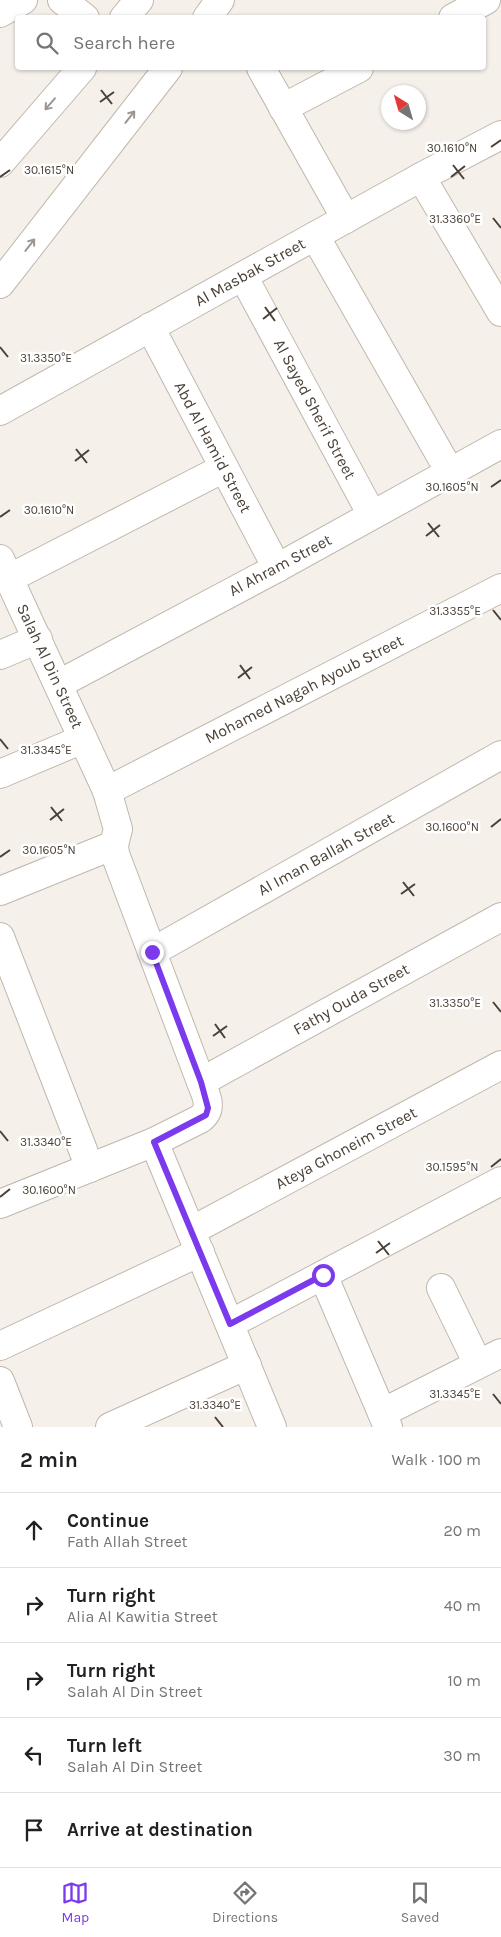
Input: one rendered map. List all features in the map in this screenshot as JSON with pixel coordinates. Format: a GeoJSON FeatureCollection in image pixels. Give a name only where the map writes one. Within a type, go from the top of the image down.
{"type":"FeatureCollection","features":[{"type":"Feature","properties":{"kind":"street"},"geometry":{"type":"LineString","coordinates":[[0,13],[23,0]]}},
{"type":"Feature","properties":{"kind":"street"},"geometry":{"type":"LineString","coordinates":[[62,0],[81,15]]}},
{"type":"Feature","properties":{"kind":"street"},"geometry":{"type":"LineString","coordinates":[[126,15],[139,0]]}},
{"type":"Feature","properties":{"kind":"street"},"geometry":{"type":"LineString","coordinates":[[210,15],[222,0],[231,15]]}},
{"type":"Feature","properties":{"kind":"street"},"geometry":{"type":"LineString","coordinates":[[458,15],[486,0]]}},
{"type":"Feature","properties":{"kind":"street"},"geometry":{"type":"LineString","coordinates":[[0,163],[80,70]]}},
{"type":"Feature","properties":{"kind":"street"},"geometry":{"type":"LineString","coordinates":[[0,284],[166,70]]}},
{"type":"Feature","properties":{"kind":"street"},"geometry":{"type":"LineString","coordinates":[[261,70],[346,219]]}},
{"type":"Feature","properties":{"kind":"street"},"geometry":{"type":"LineString","coordinates":[[283,108],[355,70]]}},
{"type":"Feature","properties":{"kind":"street","name":"Al Masbak Street"},"geometry":{"type":"LineString","coordinates":[[0,411],[421,177],[501,135]]}},
{"type":"Feature","properties":{"kind":"street"},"geometry":{"type":"LineString","coordinates":[[421,177],[501,312]]}},
{"type":"Feature","properties":{"kind":"street"},"geometry":{"type":"LineString","coordinates":[[315,236],[450,472]]}},
{"type":"Feature","properties":{"kind":"street","name":"Al Sayed Sherif Street"},"geometry":{"type":"LineString","coordinates":[[243,276],[372,515]]}},
{"type":"Feature","properties":{"kind":"street","name":"Abd Al Hamid Street"},"geometry":{"type":"LineString","coordinates":[[150,327],[277,568]]}},
{"type":"Feature","properties":{"kind":"street","name":"Al Ahram Street"},"geometry":{"type":"LineString","coordinates":[[59,684],[277,568],[501,444]]}},
{"type":"Feature","properties":{"kind":"street"},"geometry":{"type":"LineString","coordinates":[[5,568],[224,468]]}},
{"type":"Feature","properties":{"kind":"street","name":"Salah Al Din Street"},"geometry":{"type":"LineString","coordinates":[[5,568],[107,791],[118,828],[114,845],[115,854],[208,1101],[206,1115],[154,1142]]}},
{"type":"Feature","properties":{"kind":"street","name":"Mohamed Nagah Ayoub Street"},"geometry":{"type":"LineString","coordinates":[[107,791],[501,588]]}},
{"type":"Feature","properties":{"kind":"street"},"geometry":{"type":"LineString","coordinates":[[0,655],[38,639]]}},
{"type":"Feature","properties":{"kind":"street"},"geometry":{"type":"LineString","coordinates":[[0,774],[83,738]]}},
{"type":"Feature","properties":{"kind":"street","name":"Al Iman Ballah Street"},"geometry":{"type":"LineString","coordinates":[[152,952],[501,756]]}},
{"type":"Feature","properties":{"kind":"street"},"geometry":{"type":"LineString","coordinates":[[0,891],[114,845]]}},
{"type":"Feature","properties":{"kind":"street","name":"Fathy Ouda Street"},"geometry":{"type":"LineString","coordinates":[[201,1082],[501,917]]}},
{"type":"Feature","properties":{"kind":"street"},"geometry":{"type":"LineString","coordinates":[[0,937],[90,1168]]}},
{"type":"Feature","properties":{"kind":"street","name":"Ateya Ghoneim Street"},"geometry":{"type":"LineString","coordinates":[[0,1346],[195,1242],[501,1065]]}},
{"type":"Feature","properties":{"kind":"street"},"geometry":{"type":"LineString","coordinates":[[0,1204],[154,1142],[272,1427]]}},
{"type":"Feature","properties":{"kind":"street"},"geometry":{"type":"LineString","coordinates":[[230,1324],[501,1181]]}},
{"type":"Feature","properties":{"kind":"street"},"geometry":{"type":"LineString","coordinates":[[323,1275],[385,1420],[489,1359],[441,1288]]}},
{"type":"Feature","properties":{"kind":"street"},"geometry":{"type":"LineString","coordinates":[[110,1427],[247,1365]]}},
{"type":"Feature","properties":{"kind":"street"},"geometry":{"type":"LineString","coordinates":[[0,1381],[18,1427]]}},
{"type":"Feature","properties":{"kind":"route"},"geometry":{"type":"LineString","coordinates":[[152,952],[208,1101],[206,1115],[154,1142],[230,1324],[323,1275]]}}]}
